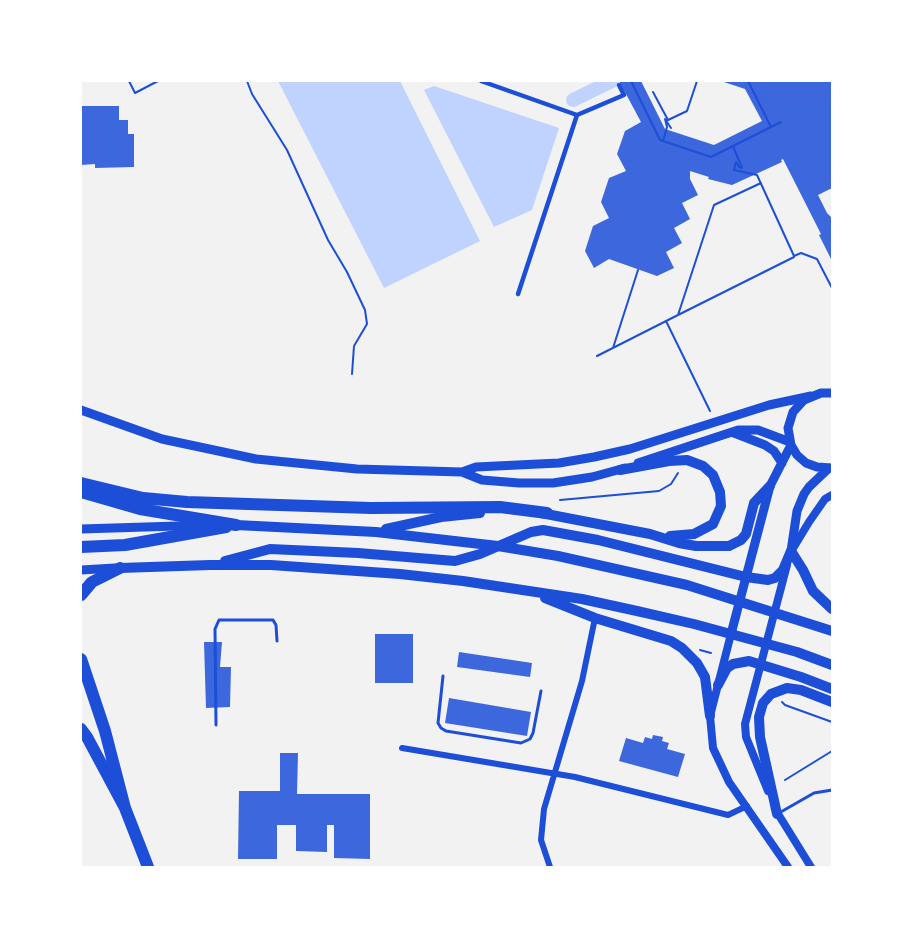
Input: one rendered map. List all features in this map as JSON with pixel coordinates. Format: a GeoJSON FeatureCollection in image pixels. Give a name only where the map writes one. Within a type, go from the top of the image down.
{"type":"FeatureCollection","features":[{"type":"Feature","properties":{"kind":"highway"},"geometry":{"type":"LineString","coordinates":[[81,483],[143,498],[187,502],[371,508],[500,507],[547,513]]}},
{"type":"Feature","properties":{"kind":"highway"},"geometry":{"type":"LineString","coordinates":[[81,492],[140,509],[236,525]]}},
{"type":"Feature","properties":{"kind":"highway"},"geometry":{"type":"LineString","coordinates":[[81,547],[125,545],[236,525]]}},
{"type":"Feature","properties":{"kind":"highway"},"geometry":{"type":"LineString","coordinates":[[81,595],[92,582],[120,568]]}},
{"type":"Feature","properties":{"kind":"highway"},"geometry":{"type":"LineString","coordinates":[[81,659],[105,731],[125,808],[148,867]]}},
{"type":"Feature","properties":{"kind":"highway"},"geometry":{"type":"LineString","coordinates":[[81,729],[125,808]]}},
{"type":"Feature","properties":{"kind":"main road"},"geometry":{"type":"LineString","coordinates":[[462,472],[476,467],[559,463],[594,457],[630,449],[769,405],[821,393],[832,393]]}},
{"type":"Feature","properties":{"kind":"main road"},"geometry":{"type":"LineString","coordinates":[[812,396],[798,405],[793,412],[788,428],[790,443],[797,455],[806,463],[831,468]]}},
{"type":"Feature","properties":{"kind":"main road"},"geometry":{"type":"LineString","coordinates":[[81,410],[162,439],[256,459],[357,469],[462,472],[482,480],[519,483],[553,483],[669,461],[691,461],[709,470],[718,485],[721,506],[713,524],[689,536],[650,534]]}},
{"type":"Feature","properties":{"kind":"main road"},"geometry":{"type":"LineString","coordinates":[[620,470],[729,432],[758,430],[790,443]]}},
{"type":"Feature","properties":{"kind":"main road"},"geometry":{"type":"LineString","coordinates":[[729,432],[765,445],[774,451],[782,463]]}},
{"type":"Feature","properties":{"kind":"main road"},"geometry":{"type":"LineString","coordinates":[[731,634],[770,486],[790,443]]}},
{"type":"Feature","properties":{"kind":"main road"},"geometry":{"type":"LineString","coordinates":[[210,565],[270,549],[455,561],[467,559],[531,532],[557,532],[668,556],[746,577],[768,580],[775,578],[783,570],[791,551],[797,512],[804,494],[831,468]]}},
{"type":"Feature","properties":{"kind":"main road"},"geometry":{"type":"LineString","coordinates":[[375,532],[466,513],[547,513],[696,546],[735,545],[746,534],[754,503],[770,486]]}},
{"type":"Feature","properties":{"kind":"main road"},"geometry":{"type":"LineString","coordinates":[[81,530],[236,525],[375,532],[498,546],[626,571],[740,601],[832,631]]}},
{"type":"Feature","properties":{"kind":"main road"},"geometry":{"type":"LineString","coordinates":[[791,551],[813,591],[832,609]]}},
{"type":"Feature","properties":{"kind":"main road"},"geometry":{"type":"LineString","coordinates":[[81,570],[271,565],[357,570],[463,581],[638,611],[731,634],[832,665]]}},
{"type":"Feature","properties":{"kind":"main road"},"geometry":{"type":"LineString","coordinates":[[528,591],[595,618],[670,641],[682,648],[697,663],[705,677],[710,716]]}},
{"type":"Feature","properties":{"kind":"main road"},"geometry":{"type":"LineString","coordinates":[[718,685],[727,668],[733,664],[749,661],[832,689]]}},
{"type":"Feature","properties":{"kind":"main road"},"geometry":{"type":"LineString","coordinates":[[777,814],[760,737],[759,717],[763,703],[771,694],[787,688],[801,690],[832,702]]}},
{"type":"Feature","properties":{"kind":"street"},"geometry":{"type":"LineString","coordinates":[[482,81],[577,115],[624,95],[619,85]]}},
{"type":"Feature","properties":{"kind":"street"},"geometry":{"type":"LineString","coordinates":[[518,294],[577,115]]}},
{"type":"Feature","properties":{"kind":"street"},"geometry":{"type":"LineString","coordinates":[[811,867],[777,814],[746,737],[745,724],[791,551],[825,499],[832,495]]}},
{"type":"Feature","properties":{"kind":"street"},"geometry":{"type":"LineString","coordinates":[[550,867],[541,840],[544,810],[580,687],[595,618]]}},
{"type":"Feature","properties":{"kind":"street"},"geometry":{"type":"LineString","coordinates":[[731,634],[710,716],[713,748],[729,782],[788,867]]}},
{"type":"Feature","properties":{"kind":"street"},"geometry":{"type":"LineString","coordinates":[[402,748],[596,782],[728,815],[747,806]]}},
{"type":"Feature","properties":{"kind":"lane"},"geometry":{"type":"LineString","coordinates":[[216,725],[215,628],[219,621],[273,620],[276,625],[276,641]]}},
{"type":"Feature","properties":{"kind":"lane"},"geometry":{"type":"LineString","coordinates":[[443,676],[438,723],[441,728],[521,743],[530,739],[533,733],[541,691]]}},
{"type":"Feature","properties":{"kind":"lane"},"geometry":{"type":"LineString","coordinates":[[777,814],[814,793],[832,790]]}},
{"type":"Feature","properties":{"kind":"path"},"geometry":{"type":"LineString","coordinates":[[129,81],[135,93],[158,81]]}},
{"type":"Feature","properties":{"kind":"path"},"geometry":{"type":"LineString","coordinates":[[247,81],[252,94],[287,150],[328,240],[347,272],[365,310],[367,324],[354,346],[352,374]]}},
{"type":"Feature","properties":{"kind":"path"},"geometry":{"type":"LineString","coordinates":[[631,81],[660,140],[711,158],[781,122]]}},
{"type":"Feature","properties":{"kind":"path"},"geometry":{"type":"LineString","coordinates":[[653,92],[668,120],[687,111],[698,81]]}},
{"type":"Feature","properties":{"kind":"path"},"geometry":{"type":"LineString","coordinates":[[748,81],[771,127]]}},
{"type":"Feature","properties":{"kind":"path"},"geometry":{"type":"LineString","coordinates":[[663,141],[667,127],[664,120],[671,128],[674,117]]}},
{"type":"Feature","properties":{"kind":"path"},"geometry":{"type":"LineString","coordinates":[[733,146],[742,166],[741,168],[736,162],[734,170],[757,175],[794,256]]}},
{"type":"Feature","properties":{"kind":"path"},"geometry":{"type":"LineString","coordinates":[[678,315],[714,206],[760,183]]}},
{"type":"Feature","properties":{"kind":"path"},"geometry":{"type":"LineString","coordinates":[[597,356],[801,253],[817,259],[832,288]]}},
{"type":"Feature","properties":{"kind":"path"},"geometry":{"type":"LineString","coordinates":[[614,348],[638,270]]}},
{"type":"Feature","properties":{"kind":"path"},"geometry":{"type":"LineString","coordinates":[[666,321],[710,411]]}},
{"type":"Feature","properties":{"kind":"path"},"geometry":{"type":"LineString","coordinates":[[560,500],[659,491],[671,484],[678,473]]}},
{"type":"Feature","properties":{"kind":"path"},"geometry":{"type":"LineString","coordinates":[[696,651],[711,653]]}},
{"type":"Feature","properties":{"kind":"path"},"geometry":{"type":"LineString","coordinates":[[781,701],[785,705],[832,722]]}},
{"type":"Feature","properties":{"kind":"path"},"geometry":{"type":"LineString","coordinates":[[785,780],[832,751]]}},
{"type":"Feature","properties":{"kind":"water"},"geometry":{"type":"Polygon","coordinates":[[[278,81],[400,81],[480,241],[384,288],[278,81]]]}},
{"type":"Feature","properties":{"kind":"water"},"geometry":{"type":"Polygon","coordinates":[[[434,86],[559,128],[532,210],[494,227],[424,90],[434,86]]]}},
{"type":"Feature","properties":{"kind":"building"},"geometry":{"type":"Polygon","coordinates":[[[619,81],[641,81],[665,129],[714,145],[762,121],[745,89],[721,81],[832,81],[832,188],[818,195],[832,218],[832,261],[783,159],[782,162],[732,185],[708,179],[709,177],[690,171],[690,179],[698,195],[682,203],[690,219],[674,228],[682,243],[666,252],[674,268],[657,276],[609,259],[594,268],[585,251],[593,226],[609,218],[601,202],[609,178],[626,171],[617,154],[625,131],[641,122],[619,81]]]}},
{"type":"Feature","properties":{"kind":"building"},"geometry":{"type":"Polygon","coordinates":[[[81,106],[119,106],[119,120],[128,120],[128,134],[134,134],[134,167],[95,168],[95,164],[81,165],[81,106]]]}},
{"type":"Feature","properties":{"kind":"building"},"geometry":{"type":"Polygon","coordinates":[[[375,634],[413,634],[413,683],[375,683],[375,634]]]}},
{"type":"Feature","properties":{"kind":"building"},"geometry":{"type":"Polygon","coordinates":[[[204,642],[222,642],[220,667],[231,667],[230,707],[206,708],[204,642]]]}},
{"type":"Feature","properties":{"kind":"building"},"geometry":{"type":"Polygon","coordinates":[[[459,652],[532,663],[530,677],[457,667],[459,652]]]}},
{"type":"Feature","properties":{"kind":"building"},"geometry":{"type":"Polygon","coordinates":[[[449,698],[531,712],[527,736],[445,723],[449,698]]]}},
{"type":"Feature","properties":{"kind":"building"},"geometry":{"type":"Polygon","coordinates":[[[653,735],[663,737],[662,741],[669,743],[667,749],[685,754],[678,777],[619,761],[626,738],[643,743],[645,737],[652,739],[653,735]]]}},
{"type":"Feature","properties":{"kind":"building"},"geometry":{"type":"Polygon","coordinates":[[[280,753],[298,753],[297,794],[370,794],[370,859],[334,858],[334,825],[327,825],[327,852],[296,851],[296,825],[277,825],[277,859],[238,859],[239,791],[280,791],[280,753]]]}},
{"type":"Feature","properties":{"kind":"waterway"},"geometry":{"type":"LineString","coordinates":[[573,100],[612,81]]}}]}
